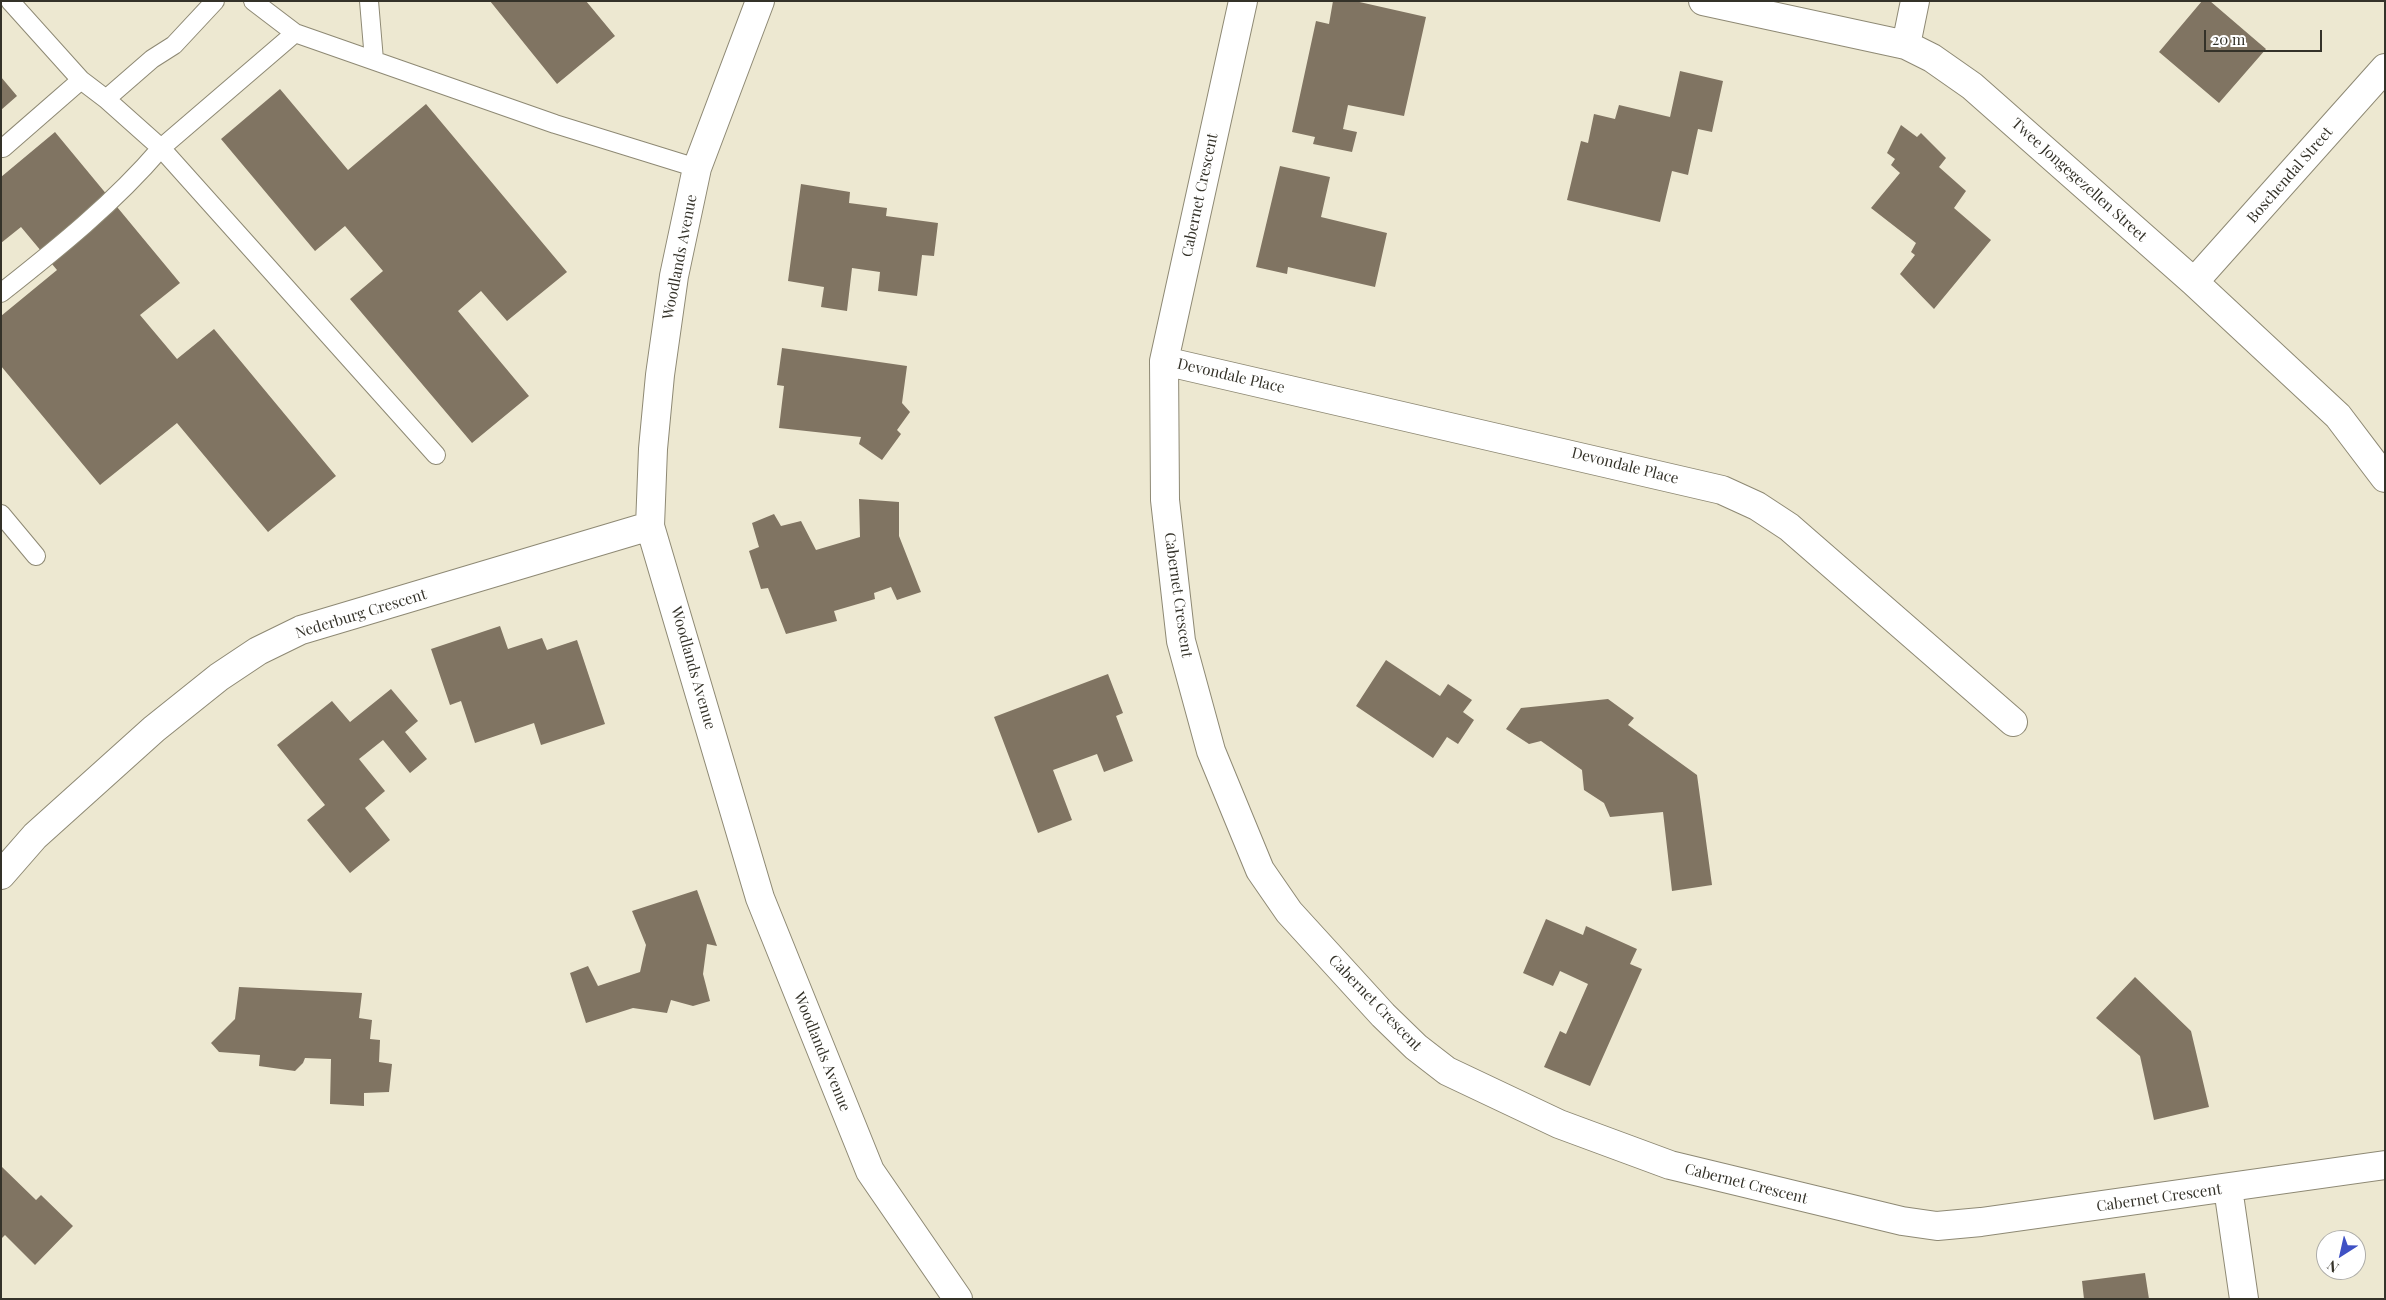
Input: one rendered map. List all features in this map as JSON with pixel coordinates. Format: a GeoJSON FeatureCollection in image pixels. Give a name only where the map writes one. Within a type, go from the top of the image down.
{"type":"FeatureCollection","features":[{"type":"Feature","properties":{"kind":"street","name":"Woodlands Avenue"},"geometry":{"type":"LineString","coordinates":[[760,1],[697,168],[674,276],[660,376],[650,526],[760,898],[870,1171],[958,1299]]}},
{"type":"Feature","properties":{"kind":"street","name":"Cabernet Crescent"},"geometry":{"type":"LineString","coordinates":[[1243,1],[1164,361],[1165,500],[1181,641],[1211,751],[1260,870],[1288,912],[1416,1047],[1447,1071],[1559,1124],[1670,1165],[1902,1221],[1937,1226],[2228,1188],[2385,1165]]}},
{"type":"Feature","properties":{"kind":"street","name":"Twee Jongegezellen Street"},"geometry":{"type":"LineString","coordinates":[[1703,1],[1906,45],[1932,58],[1972,86],[2194,282],[2338,416],[2385,478]]}},
{"type":"Feature","properties":{"kind":"street"},"geometry":{"type":"LineString","coordinates":[[1906,45],[1915,1]]}},
{"type":"Feature","properties":{"kind":"street","name":"Boschendal Street"},"geometry":{"type":"LineString","coordinates":[[2194,282],[2385,68]]}},
{"type":"Feature","properties":{"kind":"street","name":"Devondale Place"},"geometry":{"type":"LineString","coordinates":[[1164,361],[1722,490],[1756,506],[1789,527],[2014,722]]}},
{"type":"Feature","properties":{"kind":"street","name":"Nederburg Crescent"},"geometry":{"type":"LineString","coordinates":[[1,875],[35,836],[154,729],[219,677],[258,651],[301,630],[650,526]]}},
{"type":"Feature","properties":{"kind":"street"},"geometry":{"type":"LineString","coordinates":[[2228,1188],[2244,1299]]}},
{"type":"Feature","properties":{"kind":"lane"},"geometry":{"type":"LineString","coordinates":[[10,1],[81,80],[106,99],[161,148],[436,455]]}},
{"type":"Feature","properties":{"kind":"lane"},"geometry":{"type":"LineString","coordinates":[[106,99],[152,59],[174,45],[215,1]]}},
{"type":"Feature","properties":{"kind":"lane"},"geometry":{"type":"LineString","coordinates":[[253,1],[295,33],[555,124],[697,168]]}},
{"type":"Feature","properties":{"kind":"lane"},"geometry":{"type":"LineString","coordinates":[[369,1],[374,60]]}},
{"type":"Feature","properties":{"kind":"lane"},"geometry":{"type":"LineString","coordinates":[[1,293],[116,198],[161,148],[295,33]]}},
{"type":"Feature","properties":{"kind":"lane"},"geometry":{"type":"LineString","coordinates":[[2,148],[81,80]]}},
{"type":"Feature","properties":{"kind":"lane"},"geometry":{"type":"LineString","coordinates":[[1,514],[36,556]]}},
{"type":"Feature","properties":{"kind":"building"},"geometry":{"type":"Polygon","coordinates":[[[490,1],[586,1],[615,36],[557,84],[490,1]]]}},
{"type":"Feature","properties":{"kind":"building"},"geometry":{"type":"Polygon","coordinates":[[[1333,1],[1355,1],[1426,17],[1404,116],[1348,105],[1343,129],[1357,132],[1352,152],[1313,144],[1315,137],[1292,132],[1316,21],[1329,24],[1333,1]]]}},
{"type":"Feature","properties":{"kind":"building"},"geometry":{"type":"Polygon","coordinates":[[[2202,1],[2210,1],[2266,49],[2219,103],[2159,52],[2202,1]]]}},
{"type":"Feature","properties":{"kind":"building"},"geometry":{"type":"Polygon","coordinates":[[[1680,71],[1723,81],[1712,132],[1698,129],[1688,175],[1672,171],[1660,222],[1567,200],[1581,141],[1588,143],[1594,114],[1615,119],[1619,105],[1670,117],[1680,71]]]}},
{"type":"Feature","properties":{"kind":"building"},"geometry":{"type":"Polygon","coordinates":[[[1,77],[17,96],[1,110],[1,77]]]}},
{"type":"Feature","properties":{"kind":"building"},"geometry":{"type":"Polygon","coordinates":[[[280,89],[348,170],[426,104],[567,272],[507,321],[481,291],[458,311],[529,396],[472,443],[350,299],[383,271],[345,226],[315,251],[221,139],[280,89]]]}},
{"type":"Feature","properties":{"kind":"building"},"geometry":{"type":"Polygon","coordinates":[[[1901,125],[1917,137],[1921,133],[1946,158],[1939,167],[1966,191],[1954,208],[1991,240],[1934,309],[1900,274],[1915,255],[1911,252],[1916,243],[1871,208],[1900,173],[1891,165],[1895,159],[1887,153],[1901,125]]]}},
{"type":"Feature","properties":{"kind":"building"},"geometry":{"type":"Polygon","coordinates":[[[55,132],[180,283],[140,315],[177,359],[214,329],[336,476],[268,532],[177,423],[100,485],[1,366],[1,316],[57,270],[21,227],[1,243],[1,177],[55,132]]]}},
{"type":"Feature","properties":{"kind":"building"},"geometry":{"type":"Polygon","coordinates":[[[1280,166],[1330,177],[1321,217],[1387,233],[1375,287],[1288,267],[1287,274],[1256,267],[1280,166]]]}},
{"type":"Feature","properties":{"kind":"building"},"geometry":{"type":"Polygon","coordinates":[[[801,184],[850,192],[849,203],[887,208],[886,216],[938,223],[934,256],[922,255],[917,296],[878,291],[880,272],[852,268],[847,311],[821,307],[824,287],[788,281],[801,184]]]}},
{"type":"Feature","properties":{"kind":"building"},"geometry":{"type":"Polygon","coordinates":[[[782,348],[907,366],[902,403],[910,412],[897,430],[901,434],[882,460],[859,444],[861,437],[779,428],[784,386],[777,385],[782,348]]]}},
{"type":"Feature","properties":{"kind":"building"},"geometry":{"type":"Polygon","coordinates":[[[859,499],[899,502],[899,536],[921,592],[897,600],[891,587],[874,593],[875,599],[834,611],[837,621],[786,634],[768,588],[761,589],[749,551],[759,547],[752,523],[774,514],[781,526],[801,521],[816,550],[860,537],[859,499]]]}},
{"type":"Feature","properties":{"kind":"building"},"geometry":{"type":"Polygon","coordinates":[[[500,626],[508,649],[542,638],[547,650],[577,640],[605,724],[541,745],[534,723],[475,743],[461,701],[450,705],[431,649],[500,626]]]}},
{"type":"Feature","properties":{"kind":"building"},"geometry":{"type":"Polygon","coordinates":[[[1386,660],[1440,696],[1448,684],[1472,700],[1463,712],[1474,720],[1458,744],[1447,737],[1433,758],[1356,706],[1386,660]]]}},
{"type":"Feature","properties":{"kind":"building"},"geometry":{"type":"Polygon","coordinates":[[[1108,674],[1123,713],[1116,716],[1133,761],[1104,772],[1097,754],[1053,770],[1072,820],[1038,833],[994,717],[1108,674]]]}},
{"type":"Feature","properties":{"kind":"building"},"geometry":{"type":"Polygon","coordinates":[[[391,689],[418,721],[405,732],[427,759],[410,773],[383,740],[359,759],[385,791],[365,808],[390,840],[350,873],[307,820],[325,805],[277,745],[332,701],[350,722],[391,689]]]}},
{"type":"Feature","properties":{"kind":"building"},"geometry":{"type":"Polygon","coordinates":[[[1608,699],[1634,718],[1628,725],[1697,775],[1712,885],[1672,891],[1663,812],[1610,817],[1604,803],[1584,790],[1582,770],[1541,741],[1529,744],[1506,729],[1521,708],[1608,699]]]}},
{"type":"Feature","properties":{"kind":"building"},"geometry":{"type":"Polygon","coordinates":[[[697,890],[717,946],[707,944],[703,974],[710,1001],[693,1006],[671,1000],[667,1013],[633,1008],[586,1023],[570,973],[588,966],[598,986],[640,972],[646,945],[632,911],[697,890]]]}},
{"type":"Feature","properties":{"kind":"building"},"geometry":{"type":"Polygon","coordinates":[[[1546,919],[1583,935],[1586,926],[1637,949],[1630,964],[1642,969],[1590,1086],[1544,1067],[1560,1031],[1566,1034],[1588,984],[1560,971],[1553,986],[1523,973],[1546,919]]]}},
{"type":"Feature","properties":{"kind":"building"},"geometry":{"type":"Polygon","coordinates":[[[2135,977],[2191,1031],[2209,1107],[2154,1120],[2140,1056],[2096,1018],[2135,977]]]}},
{"type":"Feature","properties":{"kind":"building"},"geometry":{"type":"Polygon","coordinates":[[[239,987],[362,993],[359,1018],[372,1020],[370,1039],[380,1040],[379,1062],[392,1064],[389,1092],[364,1093],[364,1106],[330,1104],[331,1059],[305,1058],[295,1071],[259,1066],[260,1055],[219,1052],[211,1043],[235,1019],[239,987]]]}},
{"type":"Feature","properties":{"kind":"building"},"geometry":{"type":"Polygon","coordinates":[[[1,1166],[36,1200],[41,1195],[73,1226],[35,1265],[5,1235],[1,1239],[1,1166]]]}},
{"type":"Feature","properties":{"kind":"building"},"geometry":{"type":"Polygon","coordinates":[[[2145,1273],[2149,1299],[2084,1299],[2082,1281],[2145,1273]]]}}]}
